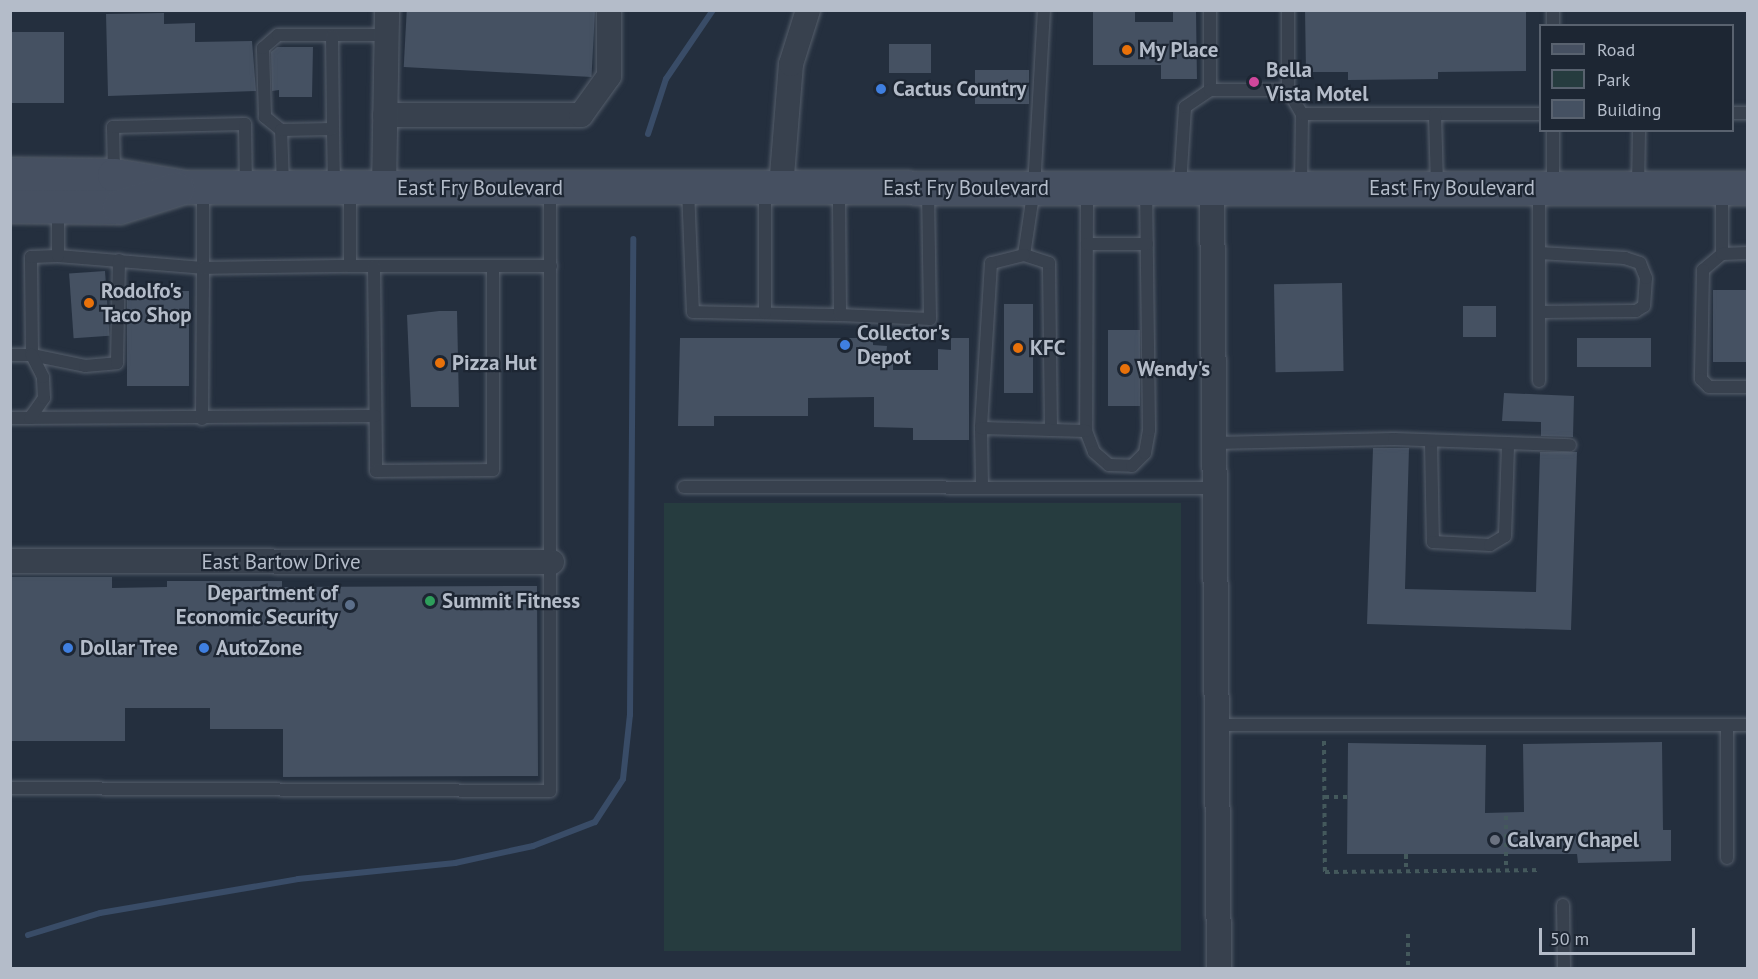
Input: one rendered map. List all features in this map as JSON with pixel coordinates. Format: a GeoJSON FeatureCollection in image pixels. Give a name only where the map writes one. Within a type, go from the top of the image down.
{"type":"FeatureCollection","features":[{"type":"Feature","properties":{"kind":"main road","name":"East Fry Boulevard"},"geometry":{"type":"LineString","coordinates":[[10,174],[114,175],[194,187],[1735,188]]}},
{"type":"Feature","properties":{"kind":"main road","name":"East Fry Boulevard"},"geometry":{"type":"LineString","coordinates":[[10,206],[119,207],[194,187]]}},
{"type":"Feature","properties":{"kind":"street"},"geometry":{"type":"LineString","coordinates":[[384,188],[387,10]]}},
{"type":"Feature","properties":{"kind":"street"},"geometry":{"type":"LineString","coordinates":[[385,115],[581,115],[609,76],[609,10]]}},
{"type":"Feature","properties":{"kind":"street"},"geometry":{"type":"LineString","coordinates":[[773,188],[791,64],[808,10]]}},
{"type":"Feature","properties":{"kind":"street"},"geometry":{"type":"LineString","coordinates":[[1212,188],[1219,969]]}},
{"type":"Feature","properties":{"kind":"street","name":"East Bartow Drive"},"geometry":{"type":"LineString","coordinates":[[10,561],[552,562]]}},
{"type":"Feature","properties":{"kind":"lane"},"geometry":{"type":"LineString","coordinates":[[1024,255],[1034,188],[1044,10]]}},
{"type":"Feature","properties":{"kind":"lane"},"geometry":{"type":"LineString","coordinates":[[1210,10],[1210,90]]}},
{"type":"Feature","properties":{"kind":"lane"},"geometry":{"type":"LineString","coordinates":[[1288,10],[1288,90],[1302,114],[1301,188]]}},
{"type":"Feature","properties":{"kind":"lane"},"geometry":{"type":"LineString","coordinates":[[333,129],[281,130],[265,117],[263,48],[278,35],[387,35]]}},
{"type":"Feature","properties":{"kind":"lane"},"geometry":{"type":"LineString","coordinates":[[332,36],[333,129],[350,266]]}},
{"type":"Feature","properties":{"kind":"lane"},"geometry":{"type":"LineString","coordinates":[[1180,188],[1185,107],[1210,90],[1288,90]]}},
{"type":"Feature","properties":{"kind":"lane"},"geometry":{"type":"LineString","coordinates":[[1302,114],[1539,114]]}},
{"type":"Feature","properties":{"kind":"lane"},"geometry":{"type":"LineString","coordinates":[[1435,114],[1437,188]]}},
{"type":"Feature","properties":{"kind":"lane"},"geometry":{"type":"LineString","coordinates":[[114,175],[113,127],[245,124],[246,187]]}},
{"type":"Feature","properties":{"kind":"lane"},"geometry":{"type":"LineString","coordinates":[[281,130],[283,187]]}},
{"type":"Feature","properties":{"kind":"lane"},"geometry":{"type":"LineString","coordinates":[[1539,381],[1539,253],[1553,132]]}},
{"type":"Feature","properties":{"kind":"lane"},"geometry":{"type":"LineString","coordinates":[[1638,188],[1639,132]]}},
{"type":"Feature","properties":{"kind":"lane"},"geometry":{"type":"LineString","coordinates":[[194,187],[203,268],[202,418]]}},
{"type":"Feature","properties":{"kind":"lane"},"geometry":{"type":"LineString","coordinates":[[10,788],[550,791],[552,562],[550,188]]}},
{"type":"Feature","properties":{"kind":"lane"},"geometry":{"type":"LineString","coordinates":[[687,188],[693,312],[930,319],[928,188]]}},
{"type":"Feature","properties":{"kind":"lane"},"geometry":{"type":"LineString","coordinates":[[765,313],[773,188]]}},
{"type":"Feature","properties":{"kind":"lane"},"geometry":{"type":"LineString","coordinates":[[839,188],[840,315]]}},
{"type":"Feature","properties":{"kind":"lane"},"geometry":{"type":"LineString","coordinates":[[1087,188],[1086,431],[1094,452],[1109,465],[1122,466],[1132,466],[1145,453],[1149,430],[1146,188]]}},
{"type":"Feature","properties":{"kind":"lane"},"geometry":{"type":"LineString","coordinates":[[1735,188],[1722,254],[1704,270],[1701,380],[1709,387],[1748,387]]}},
{"type":"Feature","properties":{"kind":"lane"},"geometry":{"type":"LineString","coordinates":[[58,206],[58,256]]}},
{"type":"Feature","properties":{"kind":"lane"},"geometry":{"type":"LineString","coordinates":[[1087,244],[1147,244]]}},
{"type":"Feature","properties":{"kind":"lane"},"geometry":{"type":"LineString","coordinates":[[1539,253],[1625,258],[1640,263],[1646,278],[1644,306],[1636,311],[1539,312]]}},
{"type":"Feature","properties":{"kind":"lane"},"geometry":{"type":"LineString","coordinates":[[1722,254],[1748,253]]}},
{"type":"Feature","properties":{"kind":"lane"},"geometry":{"type":"LineString","coordinates":[[982,488],[981,428],[991,262],[1024,255],[1049,262],[1051,430]]}},
{"type":"Feature","properties":{"kind":"lane"},"geometry":{"type":"LineString","coordinates":[[30,418],[44,398],[43,377],[32,355],[31,257],[58,256],[203,268],[551,266]]}},
{"type":"Feature","properties":{"kind":"lane"},"geometry":{"type":"LineString","coordinates":[[10,355],[32,355],[85,366],[117,363],[119,260]]}},
{"type":"Feature","properties":{"kind":"lane"},"geometry":{"type":"LineString","coordinates":[[374,266],[376,471],[494,470],[494,266]]}},
{"type":"Feature","properties":{"kind":"lane"},"geometry":{"type":"LineString","coordinates":[[10,418],[375,416]]}},
{"type":"Feature","properties":{"kind":"lane"},"geometry":{"type":"LineString","coordinates":[[981,428],[1086,431]]}},
{"type":"Feature","properties":{"kind":"lane"},"geometry":{"type":"LineString","coordinates":[[1215,443],[1431,442],[1570,446]]}},
{"type":"Feature","properties":{"kind":"lane"},"geometry":{"type":"LineString","coordinates":[[1431,442],[1429,530],[1433,542],[1490,545],[1505,536],[1508,444]]}},
{"type":"Feature","properties":{"kind":"lane"},"geometry":{"type":"LineString","coordinates":[[1121,488],[1122,466]]}},
{"type":"Feature","properties":{"kind":"lane"},"geometry":{"type":"LineString","coordinates":[[684,487],[1215,488]]}},
{"type":"Feature","properties":{"kind":"lane"},"geometry":{"type":"LineString","coordinates":[[1217,725],[1748,725]]}},
{"type":"Feature","properties":{"kind":"lane"},"geometry":{"type":"LineString","coordinates":[[1727,725],[1727,858]]}},
{"type":"Feature","properties":{"kind":"lane"},"geometry":{"type":"LineString","coordinates":[[1563,905],[1564,969]]}},
{"type":"Feature","properties":{"kind":"path"},"geometry":{"type":"LineString","coordinates":[[1324,725],[1325,872],[1541,870]]}},
{"type":"Feature","properties":{"kind":"path"},"geometry":{"type":"LineString","coordinates":[[1325,796],[1347,796]]}},
{"type":"Feature","properties":{"kind":"path"},"geometry":{"type":"LineString","coordinates":[[1506,816],[1506,870]]}},
{"type":"Feature","properties":{"kind":"path"},"geometry":{"type":"LineString","coordinates":[[1406,854],[1406,871]]}},
{"type":"Feature","properties":{"kind":"path"},"geometry":{"type":"LineString","coordinates":[[1408,934],[1408,969]]}},
{"type":"Feature","properties":{"kind":"green space"},"geometry":{"type":"Polygon","coordinates":[[[664,503],[1181,503],[1181,951],[664,951],[664,503]]]}},
{"type":"Feature","properties":{"kind":"building"},"geometry":{"type":"Polygon","coordinates":[[[407,10],[595,10],[591,77],[404,67],[407,10]]]}},
{"type":"Feature","properties":{"kind":"building"},"geometry":{"type":"Polygon","coordinates":[[[1093,10],[1135,10],[1135,22],[1173,22],[1173,10],[1196,10],[1197,79],[1161,79],[1161,65],[1093,65],[1093,10]]]}},
{"type":"Feature","properties":{"kind":"building"},"geometry":{"type":"Polygon","coordinates":[[[1305,10],[1526,10],[1526,71],[1438,72],[1438,79],[1348,80],[1348,72],[1306,72],[1305,10]]]}},
{"type":"Feature","properties":{"kind":"building"},"geometry":{"type":"Polygon","coordinates":[[[164,13],[164,24],[195,23],[195,42],[252,41],[256,91],[108,96],[106,14],[164,13]]]}},
{"type":"Feature","properties":{"kind":"building"},"geometry":{"type":"Polygon","coordinates":[[[10,32],[64,32],[64,103],[10,103],[10,32]]]}},
{"type":"Feature","properties":{"kind":"building"},"geometry":{"type":"Polygon","coordinates":[[[889,44],[931,44],[931,73],[889,73],[889,44]]]}},
{"type":"Feature","properties":{"kind":"building"},"geometry":{"type":"Polygon","coordinates":[[[277,47],[313,47],[312,97],[279,97],[279,90],[272,91],[271,52],[277,47]]]}},
{"type":"Feature","properties":{"kind":"building"},"geometry":{"type":"Polygon","coordinates":[[[975,70],[1029,70],[1029,104],[975,104],[975,70]]]}},
{"type":"Feature","properties":{"kind":"building","name":"Rodolfo's Taco Shop"},"geometry":{"type":"Polygon","coordinates":[[[105,271],[110,336],[74,338],[69,274],[105,271]]]}},
{"type":"Feature","properties":{"kind":"building"},"geometry":{"type":"Polygon","coordinates":[[[1342,283],[1344,371],[1276,372],[1274,284],[1342,283]]]}},
{"type":"Feature","properties":{"kind":"building"},"geometry":{"type":"Polygon","coordinates":[[[1713,290],[1748,290],[1748,362],[1713,362],[1713,290]]]}},
{"type":"Feature","properties":{"kind":"building"},"geometry":{"type":"Polygon","coordinates":[[[127,291],[189,291],[189,386],[127,386],[127,291]]]}},
{"type":"Feature","properties":{"kind":"building","name":"KFC"},"geometry":{"type":"Polygon","coordinates":[[[1004,304],[1033,304],[1033,393],[1004,393],[1004,304]]]}},
{"type":"Feature","properties":{"kind":"building"},"geometry":{"type":"Polygon","coordinates":[[[1463,306],[1496,306],[1496,337],[1463,337],[1463,306]]]}},
{"type":"Feature","properties":{"kind":"building","name":"Pizza Hut"},"geometry":{"type":"Polygon","coordinates":[[[457,311],[459,407],[411,407],[407,315],[457,311]]]}},
{"type":"Feature","properties":{"kind":"building","name":"Wendy's"},"geometry":{"type":"Polygon","coordinates":[[[1108,330],[1140,330],[1140,406],[1108,406],[1108,330]]]}},
{"type":"Feature","properties":{"kind":"building"},"geometry":{"type":"Polygon","coordinates":[[[680,338],[873,338],[873,345],[887,346],[886,355],[893,355],[893,370],[938,370],[938,349],[951,350],[951,338],[969,338],[969,440],[913,440],[913,428],[874,427],[874,397],[808,398],[808,416],[714,416],[714,426],[678,426],[680,338]]]}},
{"type":"Feature","properties":{"kind":"building"},"geometry":{"type":"Polygon","coordinates":[[[1577,338],[1651,338],[1651,367],[1577,367],[1577,338]]]}},
{"type":"Feature","properties":{"kind":"building"},"geometry":{"type":"Polygon","coordinates":[[[1504,393],[1574,396],[1573,437],[1541,436],[1541,422],[1502,421],[1504,393]]]}},
{"type":"Feature","properties":{"kind":"building"},"geometry":{"type":"Polygon","coordinates":[[[1373,448],[1409,448],[1405,589],[1536,592],[1540,452],[1577,452],[1571,630],[1367,624],[1373,448]]]}},
{"type":"Feature","properties":{"kind":"building"},"geometry":{"type":"Polygon","coordinates":[[[10,577],[112,577],[112,588],[167,587],[167,581],[282,581],[282,587],[537,586],[538,776],[283,777],[283,729],[210,729],[210,708],[125,708],[125,741],[10,741],[10,577]]]}},
{"type":"Feature","properties":{"kind":"building"},"geometry":{"type":"Polygon","coordinates":[[[1662,742],[1663,830],[1671,830],[1671,861],[1578,863],[1577,854],[1347,854],[1348,743],[1486,745],[1485,813],[1524,812],[1523,744],[1662,742]]]}},
{"type":"Feature","properties":{"kind":"waterway"},"geometry":{"type":"LineString","coordinates":[[648,134],[666,79],[713,10]]}},
{"type":"Feature","properties":{"kind":"waterway"},"geometry":{"type":"LineString","coordinates":[[28,935],[100,913],[298,879],[455,863],[533,846],[595,822],[623,779],[630,715],[633,239]]}},
{"type":"Feature","properties":{"kind":"place","name":"My Place"},"geometry":{"type":"Point","coordinates":[1127,50]}},
{"type":"Feature","properties":{"kind":"place","name":"Bella Vista Motel"},"geometry":{"type":"Point","coordinates":[1254,82]}},
{"type":"Feature","properties":{"kind":"place","name":"Cactus Country"},"geometry":{"type":"Point","coordinates":[881,89]}},
{"type":"Feature","properties":{"kind":"place","name":"Rodolfo's Taco Shop"},"geometry":{"type":"Point","coordinates":[89,303]}},
{"type":"Feature","properties":{"kind":"place","name":"Collector's Depot"},"geometry":{"type":"Point","coordinates":[845,345]}},
{"type":"Feature","properties":{"kind":"place","name":"KFC"},"geometry":{"type":"Point","coordinates":[1018,348]}},
{"type":"Feature","properties":{"kind":"place","name":"Pizza Hut"},"geometry":{"type":"Point","coordinates":[440,363]}},
{"type":"Feature","properties":{"kind":"place","name":"Wendy's"},"geometry":{"type":"Point","coordinates":[1125,369]}},
{"type":"Feature","properties":{"kind":"place","name":"Summit Fitness"},"geometry":{"type":"Point","coordinates":[430,601]}},
{"type":"Feature","properties":{"kind":"place","name":"Department of Economic Security"},"geometry":{"type":"Point","coordinates":[350,605]}},
{"type":"Feature","properties":{"kind":"place","name":"Dollar Tree"},"geometry":{"type":"Point","coordinates":[68,648]}},
{"type":"Feature","properties":{"kind":"place","name":"AutoZone"},"geometry":{"type":"Point","coordinates":[204,648]}},
{"type":"Feature","properties":{"kind":"place","name":"Calvary Chapel"},"geometry":{"type":"Point","coordinates":[1495,840]}}]}
